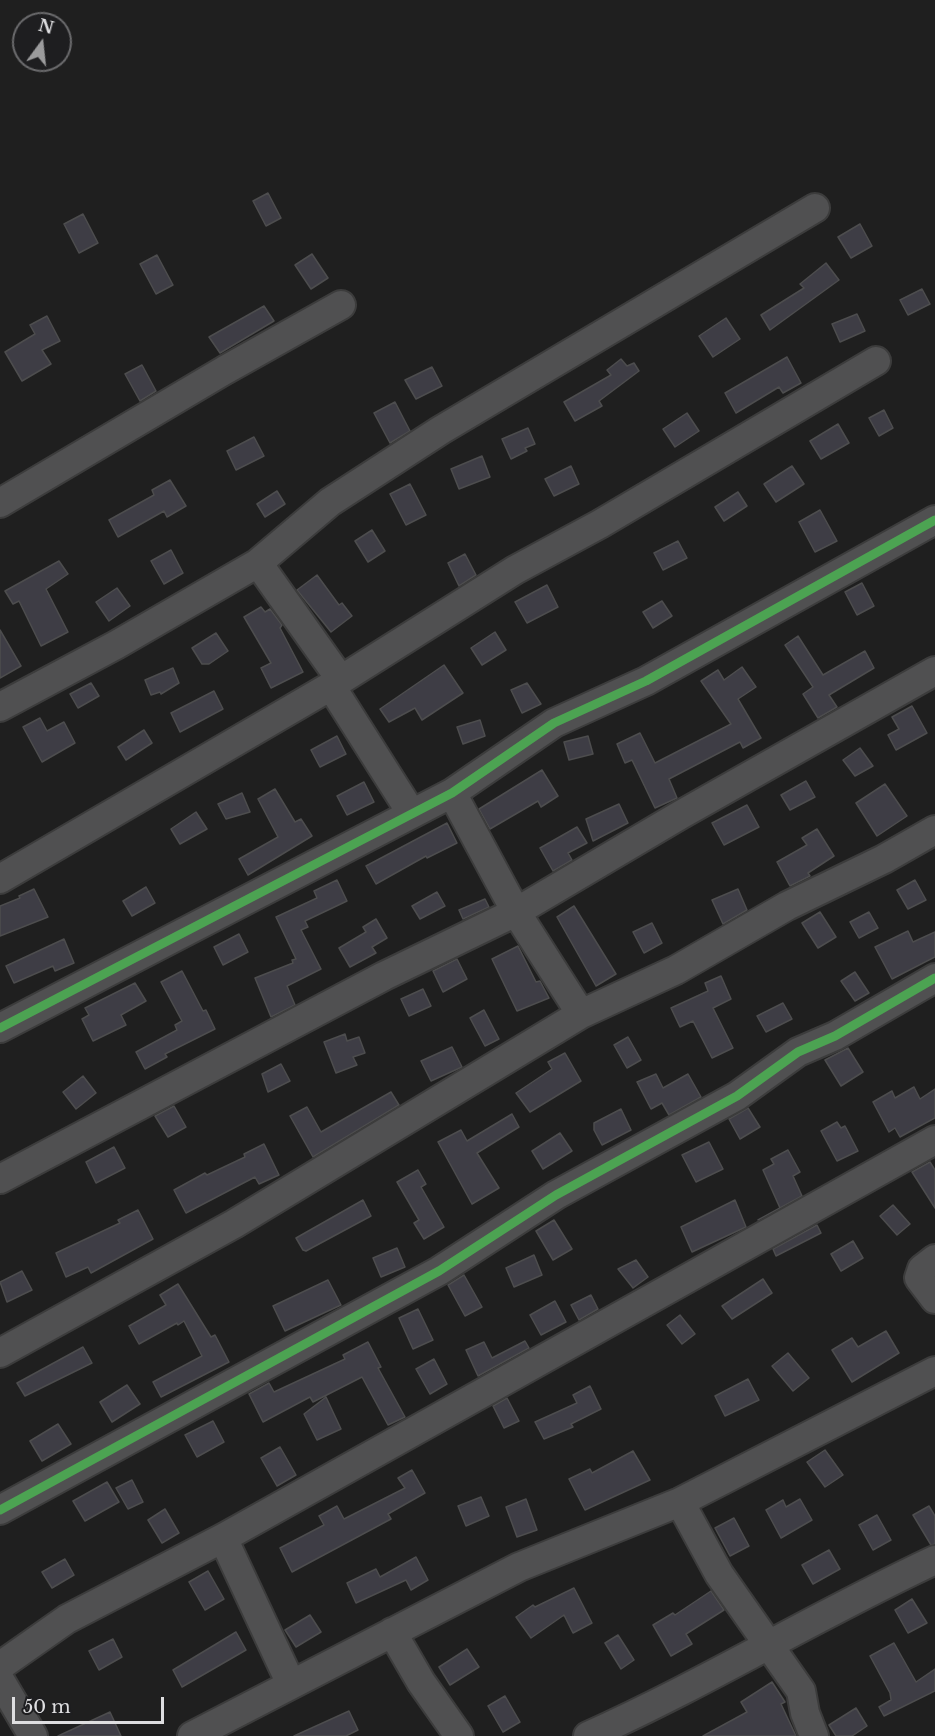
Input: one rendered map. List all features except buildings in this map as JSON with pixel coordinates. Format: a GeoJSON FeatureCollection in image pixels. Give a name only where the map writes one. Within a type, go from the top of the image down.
{"type":"FeatureCollection","features":[{"type":"Feature","properties":{"kind":"street"},"geometry":{"type":"LineString","coordinates":[[0,707],[116,645],[258,563],[330,502],[441,430],[815,208]]}},
{"type":"Feature","properties":{"kind":"street"},"geometry":{"type":"LineString","coordinates":[[0,503],[225,370],[341,305]]}},
{"type":"Feature","properties":{"kind":"street"},"geometry":{"type":"LineString","coordinates":[[0,879],[336,683],[515,570],[600,524],[876,361]]}},
{"type":"Feature","properties":{"kind":"street"},"geometry":{"type":"LineString","coordinates":[[0,1028],[452,793],[554,723],[646,681],[935,520]]}},
{"type":"Feature","properties":{"kind":"street"},"geometry":{"type":"LineString","coordinates":[[258,563],[336,683],[412,814]]}},
{"type":"Feature","properties":{"kind":"street"},"geometry":{"type":"LineString","coordinates":[[0,1179],[384,976],[516,912],[682,814],[935,671]]}},
{"type":"Feature","properties":{"kind":"street"},"geometry":{"type":"LineString","coordinates":[[452,793],[516,912],[581,1014]]}},
{"type":"Feature","properties":{"kind":"street"},"geometry":{"type":"LineString","coordinates":[[0,1353],[234,1224],[581,1014],[676,970],[787,906],[884,859],[935,830]]}},
{"type":"Feature","properties":{"kind":"street"},"geometry":{"type":"LineString","coordinates":[[0,1510],[440,1271],[556,1195],[737,1096],[798,1052],[835,1036],[935,978]]}},
{"type":"Feature","properties":{"kind":"street"},"geometry":{"type":"LineString","coordinates":[[0,1666],[67,1619],[223,1538],[935,1140]]}},
{"type":"Feature","properties":{"kind":"street"},"geometry":{"type":"LineString","coordinates":[[935,1259],[922,1269],[919,1278],[935,1299]]}},
{"type":"Feature","properties":{"kind":"street"},"geometry":{"type":"LineString","coordinates":[[192,1736],[519,1567],[680,1502],[935,1371]]}},
{"type":"Feature","properties":{"kind":"street"},"geometry":{"type":"LineString","coordinates":[[680,1502],[719,1574],[801,1691],[805,1713],[814,1736]]}},
{"type":"Feature","properties":{"kind":"street"},"geometry":{"type":"LineString","coordinates":[[223,1538],[291,1683]]}},
{"type":"Feature","properties":{"kind":"street"},"geometry":{"type":"LineString","coordinates":[[588,1736],[652,1707],[935,1560]]}},
{"type":"Feature","properties":{"kind":"street"},"geometry":{"type":"LineString","coordinates":[[392,1632],[421,1682],[459,1736]]}},
{"type":"Feature","properties":{"kind":"street"},"geometry":{"type":"LineString","coordinates":[[0,1680],[33,1736]]}},
{"type":"Feature","properties":{"kind":"cycle path"},"geometry":{"type":"LineString","coordinates":[[0,1028],[452,793],[554,723],[646,681],[935,520]]}},
{"type":"Feature","properties":{"kind":"cycle path"},"geometry":{"type":"LineString","coordinates":[[0,1510],[439,1271],[556,1195],[737,1096],[798,1052],[835,1036],[935,978]]}}]}
